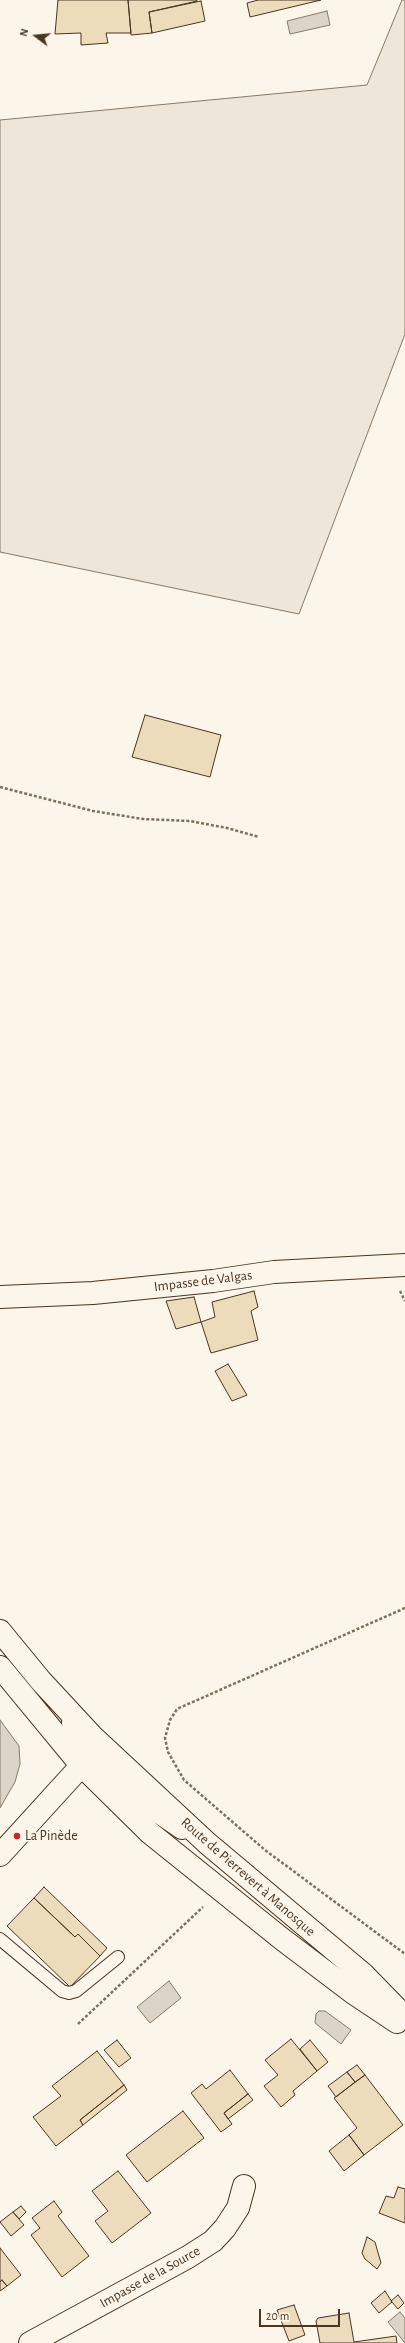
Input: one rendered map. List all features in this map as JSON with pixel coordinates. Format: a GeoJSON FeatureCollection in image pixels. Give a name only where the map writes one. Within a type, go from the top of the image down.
{"type":"FeatureCollection","features":[{"type":"Feature","properties":{"kind":"main road","name":"Impasse de Valgas"},"geometry":{"type":"LineString","coordinates":[[0,1297],[93,1293],[213,1281],[274,1272],[405,1265]]}},
{"type":"Feature","properties":{"kind":"main road"},"geometry":{"type":"LineString","coordinates":[[0,1631],[63,1706],[89,1752]]}},
{"type":"Feature","properties":{"kind":"main road"},"geometry":{"type":"LineString","coordinates":[[0,1667],[89,1752]]}},
{"type":"Feature","properties":{"kind":"main road"},"geometry":{"type":"LineString","coordinates":[[3,1846],[89,1752]]}},
{"type":"Feature","properties":{"kind":"main road","name":"Route de Pierrevert à Manosque"},"geometry":{"type":"LineString","coordinates":[[89,1752],[207,1843],[363,1974],[405,2017]]}},
{"type":"Feature","properties":{"kind":"main road","name":"Route de Pierrevert à Manosque"},"geometry":{"type":"LineString","coordinates":[[89,1752],[150,1833],[346,1988],[405,2028]]}},
{"type":"Feature","properties":{"kind":"main road","name":"Impasse de la Source"},"geometry":{"type":"LineString","coordinates":[[30,2343],[188,2257],[213,2241],[225,2228],[238,2208],[244,2186]]}},
{"type":"Feature","properties":{"kind":"lane"},"geometry":{"type":"LineString","coordinates":[[0,1939],[62,1991],[69,1993],[76,1991],[118,1957]]}},
{"type":"Feature","properties":{"kind":"path"},"geometry":{"type":"LineString","coordinates":[[0,787],[93,811],[143,819],[190,821],[227,828],[259,837]]}},
{"type":"Feature","properties":{"kind":"path"},"geometry":{"type":"LineString","coordinates":[[405,1608],[177,1709],[170,1720],[165,1738],[168,1752],[184,1780],[264,1850],[405,1954]]}},
{"type":"Feature","properties":{"kind":"path"},"geometry":{"type":"LineString","coordinates":[[78,2024],[198,1912],[220,1888]]}},
{"type":"Feature","properties":{"kind":"shaded area"},"geometry":{"type":"Polygon","coordinates":[[[402,0],[405,0],[405,334],[299,614],[0,552],[0,120],[367,85],[402,0]]]}},
{"type":"Feature","properties":{"kind":"shaded area"},"geometry":{"type":"Polygon","coordinates":[[[327,11],[330,25],[290,34],[287,21],[327,11]]]}},
{"type":"Feature","properties":{"kind":"shaded area"},"geometry":{"type":"Polygon","coordinates":[[[0,1720],[19,1746],[20,1764],[15,1782],[0,1808],[0,1720]]]}},
{"type":"Feature","properties":{"kind":"shaded area"},"geometry":{"type":"Polygon","coordinates":[[[169,1981],[181,1998],[150,2023],[137,2007],[169,1981]]]}},
{"type":"Feature","properties":{"kind":"shaded area"},"geometry":{"type":"Polygon","coordinates":[[[319,2011],[325,2011],[351,2030],[341,2044],[315,2023],[316,2014],[319,2011]]]}},
{"type":"Feature","properties":{"kind":"shaded area"},"geometry":{"type":"Polygon","coordinates":[[[400,2312],[405,2318],[405,2343],[388,2322],[400,2312]]]}},
{"type":"Feature","properties":{"kind":"building"},"geometry":{"type":"Polygon","coordinates":[[[58,0],[128,0],[131,33],[106,33],[108,43],[81,45],[81,33],[55,34],[58,0]]]}},
{"type":"Feature","properties":{"kind":"building"},"geometry":{"type":"Polygon","coordinates":[[[128,0],[197,1],[149,12],[152,33],[131,35],[128,0]]]}},
{"type":"Feature","properties":{"kind":"building"},"geometry":{"type":"Polygon","coordinates":[[[258,0],[321,0],[250,17],[247,3],[258,0]]]}},
{"type":"Feature","properties":{"kind":"building"},"geometry":{"type":"Polygon","coordinates":[[[201,1],[205,21],[152,33],[149,12],[201,1]]]}},
{"type":"Feature","properties":{"kind":"building"},"geometry":{"type":"Polygon","coordinates":[[[145,715],[221,735],[210,777],[132,757],[145,715]]]}},
{"type":"Feature","properties":{"kind":"building"},"geometry":{"type":"Polygon","coordinates":[[[254,1291],[258,1307],[251,1311],[258,1340],[211,1353],[201,1322],[215,1317],[212,1302],[254,1291]]]}},
{"type":"Feature","properties":{"kind":"building"},"geometry":{"type":"Polygon","coordinates":[[[194,1297],[201,1322],[176,1329],[166,1301],[194,1297]]]}},
{"type":"Feature","properties":{"kind":"building"},"geometry":{"type":"Polygon","coordinates":[[[228,1364],[247,1395],[232,1401],[215,1371],[228,1364]]]}},
{"type":"Feature","properties":{"kind":"building"},"geometry":{"type":"Polygon","coordinates":[[[44,1887],[107,1948],[100,1956],[78,1934],[75,1937],[34,1898],[44,1887]]]}},
{"type":"Feature","properties":{"kind":"building"},"geometry":{"type":"Polygon","coordinates":[[[34,1898],[75,1937],[78,1934],[100,1956],[70,1987],[7,1926],[34,1898]]]}},
{"type":"Feature","properties":{"kind":"building"},"geometry":{"type":"Polygon","coordinates":[[[291,2039],[317,2071],[293,2091],[295,2095],[281,2107],[264,2086],[278,2075],[265,2060],[291,2039]]]}},
{"type":"Feature","properties":{"kind":"building"},"geometry":{"type":"Polygon","coordinates":[[[117,2040],[131,2058],[119,2067],[104,2050],[117,2040]]]}},
{"type":"Feature","properties":{"kind":"building"},"geometry":{"type":"Polygon","coordinates":[[[310,2040],[328,2062],[317,2071],[300,2049],[310,2040]]]}},
{"type":"Feature","properties":{"kind":"building"},"geometry":{"type":"Polygon","coordinates":[[[97,2051],[124,2085],[80,2120],[83,2125],[56,2146],[33,2117],[61,2096],[52,2086],[97,2051]]]}},
{"type":"Feature","properties":{"kind":"building"},"geometry":{"type":"Polygon","coordinates":[[[357,2065],[365,2075],[355,2082],[347,2072],[357,2065]]]}},
{"type":"Feature","properties":{"kind":"building"},"geometry":{"type":"Polygon","coordinates":[[[230,2070],[248,2094],[224,2113],[232,2124],[221,2132],[191,2093],[202,2084],[206,2089],[230,2070]]]}},
{"type":"Feature","properties":{"kind":"building"},"geometry":{"type":"Polygon","coordinates":[[[347,2072],[355,2082],[336,2097],[328,2086],[347,2072]]]}},
{"type":"Feature","properties":{"kind":"building"},"geometry":{"type":"Polygon","coordinates":[[[365,2075],[403,2125],[364,2155],[349,2135],[357,2128],[334,2098],[365,2075]]]}},
{"type":"Feature","properties":{"kind":"building"},"geometry":{"type":"Polygon","coordinates":[[[124,2085],[127,2090],[83,2125],[80,2120],[124,2085]]]}},
{"type":"Feature","properties":{"kind":"building"},"geometry":{"type":"Polygon","coordinates":[[[248,2094],[253,2100],[228,2119],[224,2113],[248,2094]]]}},
{"type":"Feature","properties":{"kind":"building"},"geometry":{"type":"Polygon","coordinates":[[[183,2111],[204,2138],[147,2182],[126,2155],[183,2111]]]}},
{"type":"Feature","properties":{"kind":"building"},"geometry":{"type":"Polygon","coordinates":[[[349,2135],[364,2155],[344,2171],[329,2151],[349,2135]]]}},
{"type":"Feature","properties":{"kind":"building"},"geometry":{"type":"Polygon","coordinates":[[[118,2171],[151,2213],[112,2243],[95,2221],[108,2211],[92,2191],[118,2171]]]}},
{"type":"Feature","properties":{"kind":"building"},"geometry":{"type":"Polygon","coordinates":[[[398,2187],[405,2189],[405,2223],[379,2213],[386,2196],[394,2198],[398,2187]]]}},
{"type":"Feature","properties":{"kind":"building"},"geometry":{"type":"Polygon","coordinates":[[[54,2201],[62,2212],[58,2216],[89,2256],[62,2277],[31,2235],[40,2228],[32,2218],[54,2201]]]}},
{"type":"Feature","properties":{"kind":"building"},"geometry":{"type":"Polygon","coordinates":[[[21,2206],[26,2212],[19,2219],[13,2212],[21,2206]]]}},
{"type":"Feature","properties":{"kind":"building"},"geometry":{"type":"Polygon","coordinates":[[[13,2212],[24,2225],[11,2236],[0,2222],[13,2212]]]}},
{"type":"Feature","properties":{"kind":"building"},"geometry":{"type":"Polygon","coordinates":[[[367,2237],[375,2242],[381,2263],[377,2269],[365,2259],[362,2253],[367,2237]]]}},
{"type":"Feature","properties":{"kind":"building"},"geometry":{"type":"Polygon","coordinates":[[[0,2248],[21,2275],[7,2286],[2,2280],[0,2282],[0,2248]]]}},
{"type":"Feature","properties":{"kind":"building"},"geometry":{"type":"Polygon","coordinates":[[[2,2280],[7,2286],[0,2291],[0,2282],[2,2280]]]}},
{"type":"Feature","properties":{"kind":"building"},"geometry":{"type":"Polygon","coordinates":[[[385,2291],[392,2302],[379,2313],[371,2303],[385,2291]]]}},
{"type":"Feature","properties":{"kind":"building"},"geometry":{"type":"Polygon","coordinates":[[[398,2295],[404,2303],[398,2309],[391,2301],[398,2295]]]}},
{"type":"Feature","properties":{"kind":"building"},"geometry":{"type":"Polygon","coordinates":[[[294,2305],[305,2335],[289,2341],[277,2310],[294,2305]]]}},
{"type":"Feature","properties":{"kind":"building"},"geometry":{"type":"Polygon","coordinates":[[[349,2313],[354,2342],[396,2336],[397,2343],[320,2343],[316,2321],[318,2318],[349,2313]]]}},
{"type":"Feature","properties":{"kind":"place","name":"La Pinède"},"geometry":{"type":"Point","coordinates":[17,1836]}}]}
